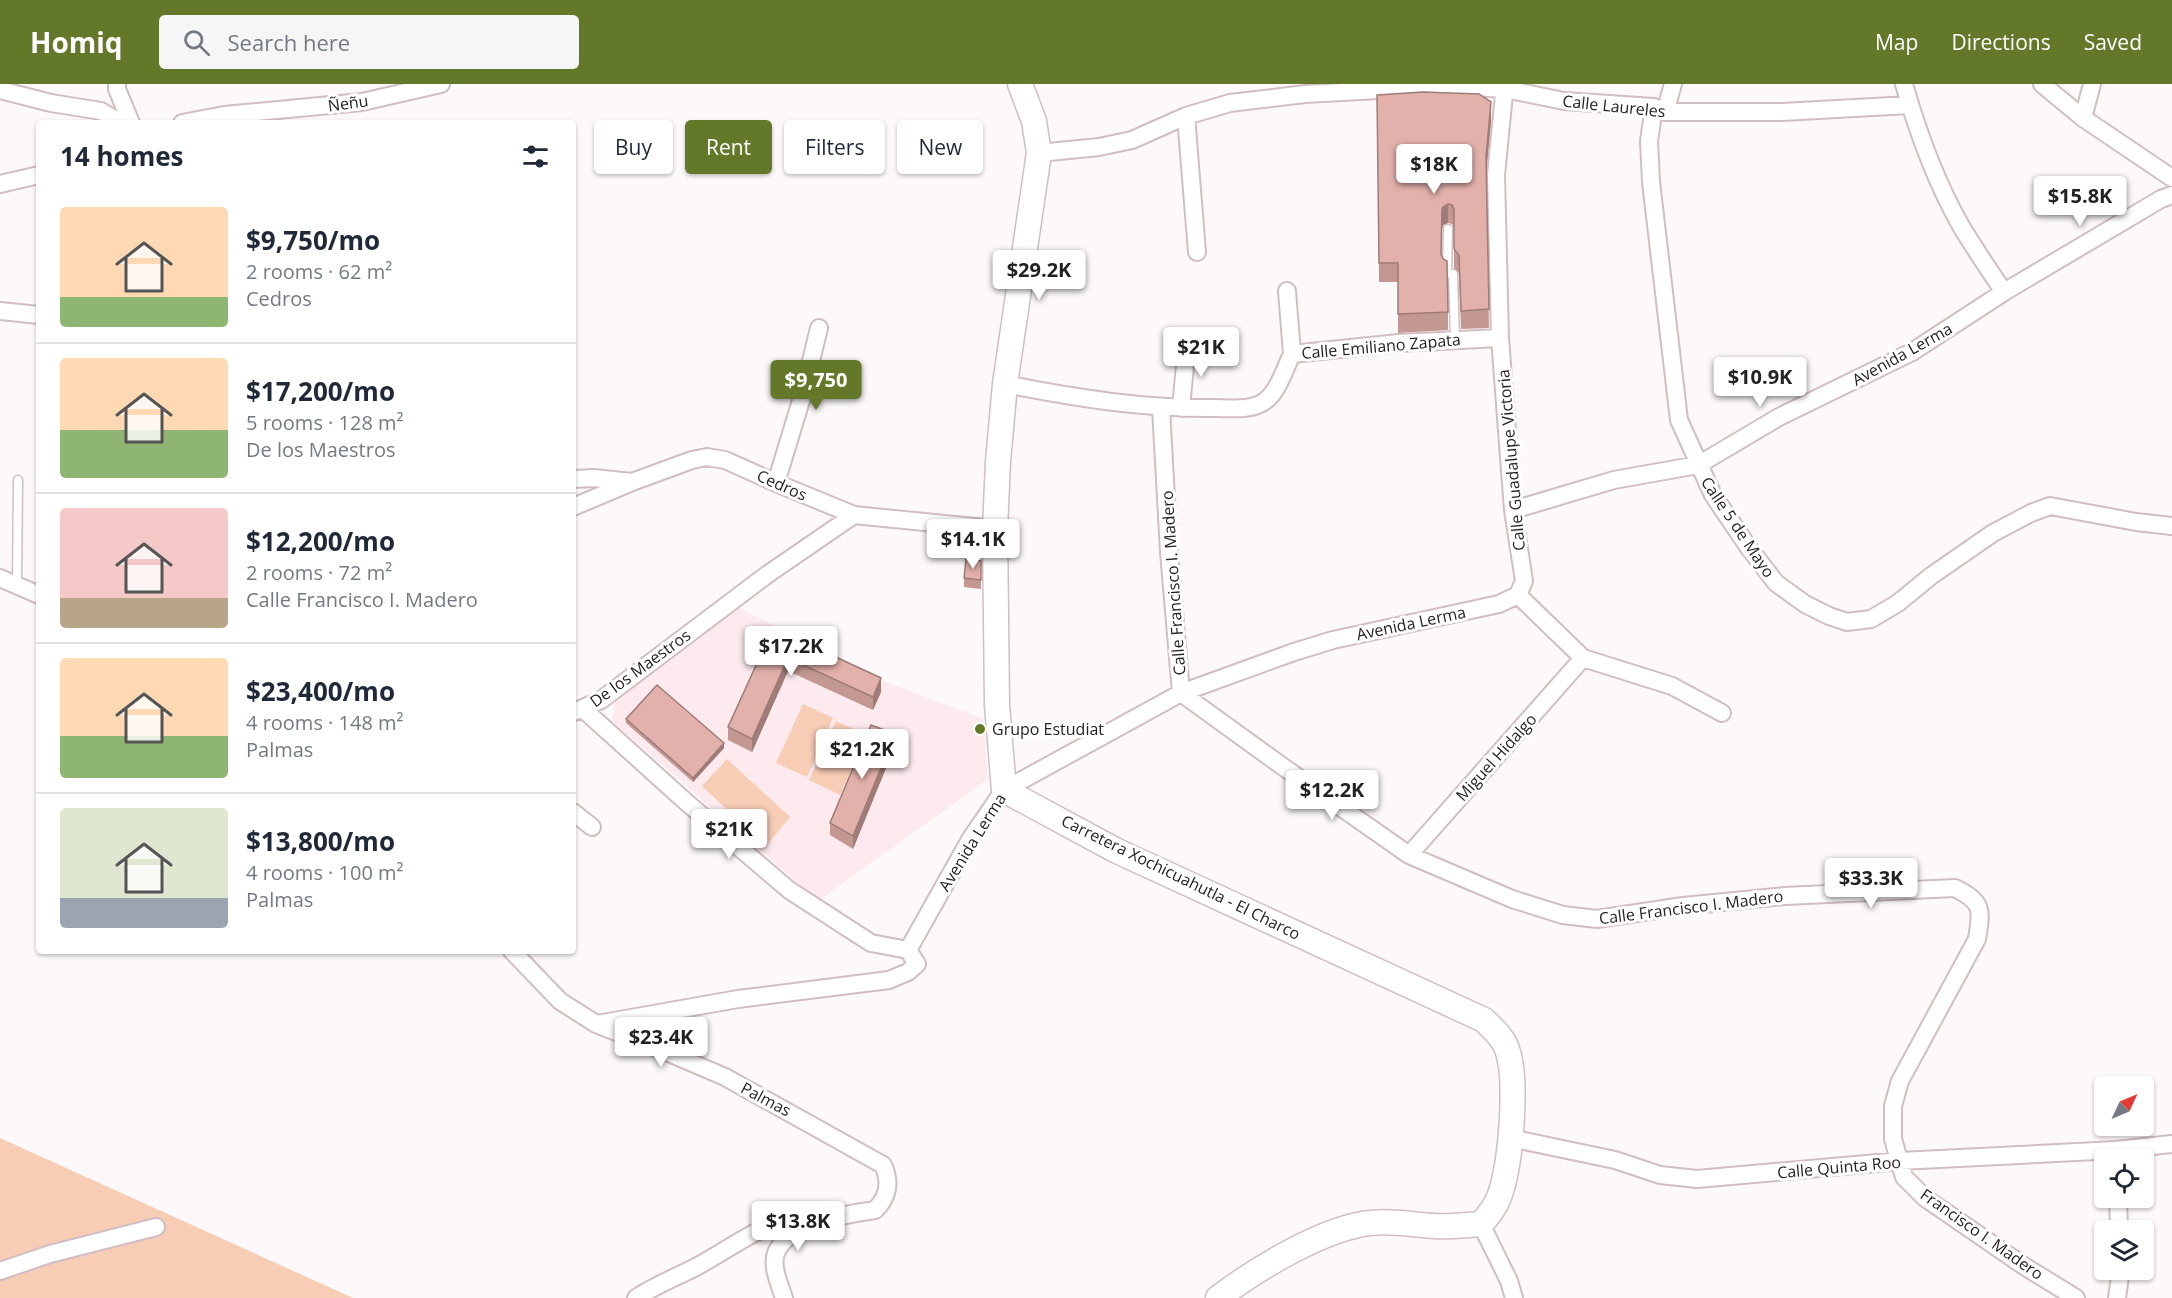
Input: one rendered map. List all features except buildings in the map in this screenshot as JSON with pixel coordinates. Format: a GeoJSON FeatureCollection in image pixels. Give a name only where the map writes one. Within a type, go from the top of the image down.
{"type":"FeatureCollection","features":[{"type":"Feature","properties":{"kind":"main road"},"geometry":{"type":"LineString","coordinates":[[1004,790],[997,705],[995,529],[1005,384],[1039,153],[1034,121],[1020,84]]}},
{"type":"Feature","properties":{"kind":"main road","name":"Carretera Xochicuahutla - El Charco"},"geometry":{"type":"LineString","coordinates":[[1004,790],[1115,850],[1484,1020],[1497,1033],[1506,1047],[1512,1089],[1510,1138],[1500,1197],[1494,1209],[1481,1224]]}},
{"type":"Feature","properties":{"kind":"main road"},"geometry":{"type":"LineString","coordinates":[[1218,1298],[1296,1250],[1351,1227],[1370,1222],[1400,1222],[1436,1226],[1481,1224]]}},
{"type":"Feature","properties":{"kind":"street"},"geometry":{"type":"LineString","coordinates":[[117,84],[129,120]]}},
{"type":"Feature","properties":{"kind":"street","name":"Ñeñu"},"geometry":{"type":"LineString","coordinates":[[200,120],[362,102],[441,84]]}},
{"type":"Feature","properties":{"kind":"street","name":"Calle 5 de Mayo"},"geometry":{"type":"LineString","coordinates":[[1673,84],[1659,110],[1649,141],[1651,182],[1679,420],[1713,495],[1776,583],[1805,604],[1847,622],[1871,620],[1898,603],[1931,576],[1993,532],[2050,506],[2136,522],[2172,526]]}},
{"type":"Feature","properties":{"kind":"street"},"geometry":{"type":"LineString","coordinates":[[1904,84],[1942,189],[1961,225],[2004,292]]}},
{"type":"Feature","properties":{"kind":"street"},"geometry":{"type":"LineString","coordinates":[[2042,84],[2083,118],[2172,178]]}},
{"type":"Feature","properties":{"kind":"street"},"geometry":{"type":"LineString","coordinates":[[2083,118],[2092,84]]}},
{"type":"Feature","properties":{"kind":"street","name":"Calle Laureles"},"geometry":{"type":"LineString","coordinates":[[1039,153],[1099,147],[1132,140],[1186,116],[1230,103],[1265,98],[1454,85],[1505,86],[1564,101],[1659,110],[1782,112],[1910,105]]}},
{"type":"Feature","properties":{"kind":"street","name":"Calle Guadalupe Victoria"},"geometry":{"type":"LineString","coordinates":[[1505,86],[1496,175],[1500,338],[1513,510],[1524,580],[1518,595]]}},
{"type":"Feature","properties":{"kind":"street"},"geometry":{"type":"LineString","coordinates":[[0,90],[51,103],[101,111],[116,120]]}},
{"type":"Feature","properties":{"kind":"street"},"geometry":{"type":"LineString","coordinates":[[1186,116],[1197,252]]}},
{"type":"Feature","properties":{"kind":"street"},"geometry":{"type":"LineString","coordinates":[[0,184],[36,176]]}},
{"type":"Feature","properties":{"kind":"street","name":"Avenida Lerma"},"geometry":{"type":"LineString","coordinates":[[1513,510],[1614,480],[1698,465],[1779,417],[1912,352],[2004,292],[2161,199],[2172,195]]}},
{"type":"Feature","properties":{"kind":"street"},"geometry":{"type":"LineString","coordinates":[[1287,291],[1292,354]]}},
{"type":"Feature","properties":{"kind":"street"},"geometry":{"type":"LineString","coordinates":[[0,311],[36,315]]}},
{"type":"Feature","properties":{"kind":"street"},"geometry":{"type":"LineString","coordinates":[[776,483],[803,394],[819,328]]}},
{"type":"Feature","properties":{"kind":"street","name":"Calle Emiliano Zapata"},"geometry":{"type":"LineString","coordinates":[[1005,384],[1069,397],[1161,408],[1236,408],[1257,406],[1266,401],[1292,354],[1399,343],[1500,338]]}},
{"type":"Feature","properties":{"kind":"street"},"geometry":{"type":"LineString","coordinates":[[1181,408],[1187,344]]}},
{"type":"Feature","properties":{"kind":"street","name":"Calle Francisco I. Madero"},"geometry":{"type":"LineString","coordinates":[[1161,408],[1169,552],[1181,693],[1409,855],[1512,898],[1563,915],[1581,918],[1597,919],[1683,906],[1785,896],[1955,888],[1972,896],[1979,906],[1980,923],[1977,939],[1911,1059],[1900,1081],[1893,1106],[1893,1139],[1900,1161]]}},
{"type":"Feature","properties":{"kind":"street","name":"Cedros"},"geometry":{"type":"LineString","coordinates":[[576,479],[594,478],[632,482],[692,460],[707,457],[724,460],[854,515],[995,529]]}},
{"type":"Feature","properties":{"kind":"street"},"geometry":{"type":"LineString","coordinates":[[576,506],[632,482]]}},
{"type":"Feature","properties":{"kind":"street","name":"De los Maestros"},"geometry":{"type":"LineString","coordinates":[[854,515],[750,587],[601,700],[578,711],[789,890],[871,943],[908,950]]}},
{"type":"Feature","properties":{"kind":"street"},"geometry":{"type":"LineString","coordinates":[[0,578],[36,594]]}},
{"type":"Feature","properties":{"kind":"street"},"geometry":{"type":"LineString","coordinates":[[1518,595],[1583,658],[1672,686],[1722,712]]}},
{"type":"Feature","properties":{"kind":"street","name":"Avenida Lerma"},"geometry":{"type":"LineString","coordinates":[[596,1024],[738,999],[889,980],[908,972],[917,964],[908,950],[971,838],[1004,790],[1181,693],[1333,640],[1499,604],[1518,595]]}},
{"type":"Feature","properties":{"kind":"street","name":"Miguel Hidalgo"},"geometry":{"type":"LineString","coordinates":[[1409,855],[1583,658]]}},
{"type":"Feature","properties":{"kind":"street"},"geometry":{"type":"LineString","coordinates":[[576,814],[592,827]]}},
{"type":"Feature","properties":{"kind":"street","name":"Palmas"},"geometry":{"type":"LineString","coordinates":[[515,954],[560,1001],[596,1024],[725,1077],[834,1136],[883,1166],[887,1182],[885,1198],[875,1210],[833,1217],[789,1219],[761,1228],[693,1269],[672,1277],[636,1298]]}},
{"type":"Feature","properties":{"kind":"street","name":"Calle Quinta Roo"},"geometry":{"type":"LineString","coordinates":[[1510,1138],[1615,1160],[1660,1175],[1697,1179],[1900,1161],[2094,1155]]}},
{"type":"Feature","properties":{"kind":"street","name":"Calle Quinta Roo"},"geometry":{"type":"LineString","coordinates":[[2150,1148],[2172,1144]]}},
{"type":"Feature","properties":{"kind":"street","name":"Francisco I. Madero"},"geometry":{"type":"LineString","coordinates":[[1900,1161],[1904,1177],[1925,1198],[2024,1266],[2076,1298]]}},
{"type":"Feature","properties":{"kind":"street","name":"Palmas"},"geometry":{"type":"LineString","coordinates":[[784,1298],[775,1269],[778,1249],[791,1235],[833,1217]]}},
{"type":"Feature","properties":{"kind":"street"},"geometry":{"type":"LineString","coordinates":[[1481,1224],[1509,1281],[1514,1298]]}},
{"type":"Feature","properties":{"kind":"street"},"geometry":{"type":"LineString","coordinates":[[0,1271],[50,1254],[156,1227]]}},
{"type":"Feature","properties":{"kind":"street"},"geometry":{"type":"LineString","coordinates":[[2117,1298],[2119,1280]]}},
{"type":"Feature","properties":{"kind":"lane"},"geometry":{"type":"LineString","coordinates":[[1448,229],[1447,273],[1453,274],[1455,340]]}},
{"type":"Feature","properties":{"kind":"lane"},"geometry":{"type":"LineString","coordinates":[[17,584],[18,480]]}},
{"type":"Feature","properties":{"kind":"shaded area"},"geometry":{"type":"Polygon","coordinates":[[[739,608],[891,684],[983,719],[988,779],[818,901],[612,721],[615,699],[739,608]]]}},
{"type":"Feature","properties":{"kind":"shaded area"},"geometry":{"type":"Polygon","coordinates":[[[803,704],[833,718],[807,777],[776,763],[803,704]]]}},
{"type":"Feature","properties":{"kind":"shaded area"},"geometry":{"type":"Polygon","coordinates":[[[836,721],[866,735],[840,795],[809,780],[836,721]]]}},
{"type":"Feature","properties":{"kind":"shaded area"},"geometry":{"type":"Polygon","coordinates":[[[727,759],[790,817],[766,846],[702,786],[727,759]]]}},
{"type":"Feature","properties":{"kind":"shaded area"},"geometry":{"type":"Polygon","coordinates":[[[0,1138],[353,1298],[0,1298],[0,1138]]]}},
{"type":"Feature","properties":{"kind":"place","name":"Grupo Estudiat"},"geometry":{"type":"Point","coordinates":[980,729]}}]}
